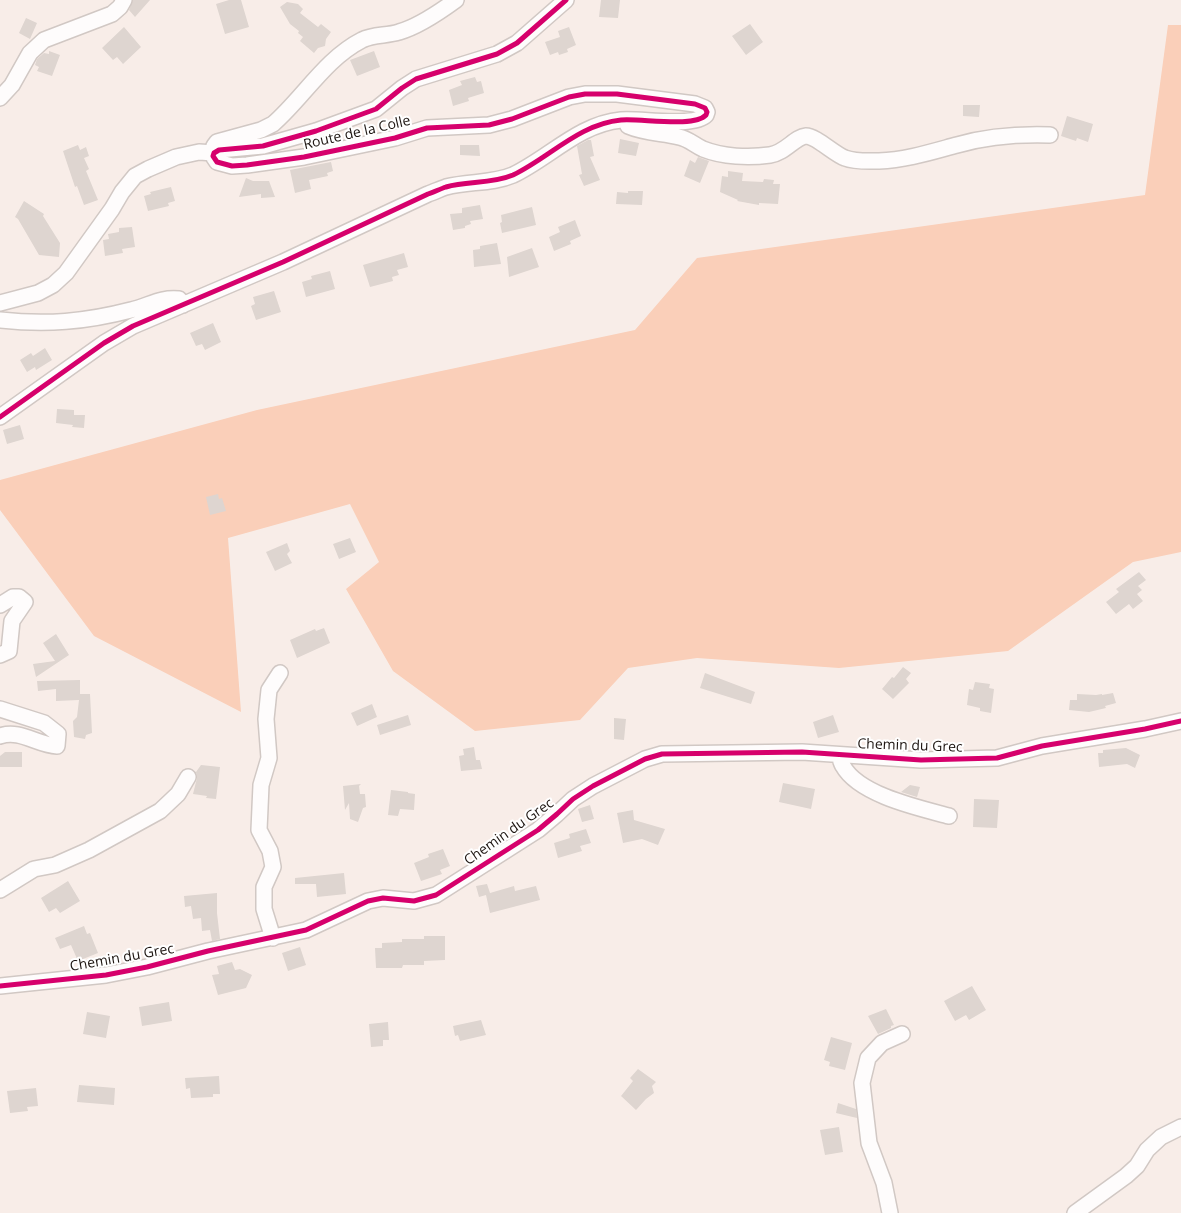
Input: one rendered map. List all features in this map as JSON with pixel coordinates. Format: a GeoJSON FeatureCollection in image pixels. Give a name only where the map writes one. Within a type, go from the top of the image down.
{"type":"FeatureCollection","features":[{"type":"Feature","properties":{"kind":"street"},"geometry":{"type":"LineString","coordinates":[[0,98],[12,85],[30,53],[44,40],[112,14],[120,8],[124,0]]}},
{"type":"Feature","properties":{"kind":"street"},"geometry":{"type":"LineString","coordinates":[[0,303],[38,293],[53,285],[66,273],[122,192],[136,176],[176,157],[199,152],[214,153],[216,142],[261,130],[272,124],[340,54],[354,44],[367,37],[398,33],[409,29],[456,0]]}},
{"type":"Feature","properties":{"kind":"street","name":"Route de la Colle"},"geometry":{"type":"LineString","coordinates":[[0,417],[104,343],[133,326],[283,262],[446,187],[495,181],[513,175],[585,131],[604,123],[622,120],[658,122],[699,121],[706,115],[707,112],[701,106],[686,103],[617,94],[585,94],[569,97],[512,119],[489,125],[427,128],[395,138],[304,157],[232,166],[217,162],[213,156],[219,150],[263,146],[316,131],[376,109],[416,79],[497,54],[517,43],[566,0]]}},
{"type":"Feature","properties":{"kind":"street"},"geometry":{"type":"LineString","coordinates":[[622,120],[629,127],[690,140],[702,148],[717,153],[737,156],[771,155],[779,153],[804,136],[810,137],[847,159],[859,161],[906,158],[1005,135],[1050,135]]}},
{"type":"Feature","properties":{"kind":"street"},"geometry":{"type":"LineString","coordinates":[[0,320],[28,323],[71,322],[132,310],[168,298],[179,299],[184,305]]}},
{"type":"Feature","properties":{"kind":"street"},"geometry":{"type":"LineString","coordinates":[[0,605],[13,597],[19,597],[25,602],[12,621],[9,651],[0,655]]}},
{"type":"Feature","properties":{"kind":"street"},"geometry":{"type":"LineString","coordinates":[[273,938],[264,909],[264,887],[273,867],[270,851],[259,830],[261,785],[269,758],[266,719],[269,690],[280,672]]}},
{"type":"Feature","properties":{"kind":"street"},"geometry":{"type":"LineString","coordinates":[[0,709],[44,723],[58,734],[57,746],[48,746],[21,735],[7,734],[0,736]]}},
{"type":"Feature","properties":{"kind":"street","name":"Chemin du Grec"},"geometry":{"type":"LineString","coordinates":[[0,986],[106,975],[147,967],[306,930],[368,901],[383,898],[414,901],[436,895],[538,830],[573,799],[593,786],[645,759],[662,754],[802,752],[921,760],[998,758],[1042,746],[1145,729],[1181,721]]}},
{"type":"Feature","properties":{"kind":"street"},"geometry":{"type":"LineString","coordinates":[[839,755],[842,766],[865,787],[896,801],[949,816]]}},
{"type":"Feature","properties":{"kind":"street"},"geometry":{"type":"LineString","coordinates":[[0,890],[34,869],[55,865],[89,850],[160,811],[178,794],[188,777]]}},
{"type":"Feature","properties":{"kind":"street"},"geometry":{"type":"LineString","coordinates":[[890,1213],[884,1184],[869,1143],[862,1083],[868,1058],[882,1043],[902,1034]]}},
{"type":"Feature","properties":{"kind":"street"},"geometry":{"type":"LineString","coordinates":[[1075,1213],[1138,1166],[1146,1150],[1161,1137],[1181,1127]]}},
{"type":"Feature","properties":{"kind":"shaded area"},"geometry":{"type":"Polygon","coordinates":[[[1168,25],[1181,25],[1181,552],[1133,562],[1008,651],[839,668],[697,658],[628,668],[580,720],[475,731],[393,671],[346,589],[379,562],[350,504],[228,538],[241,712],[94,636],[0,510],[0,480],[257,410],[635,330],[697,258],[1145,195],[1168,25]]]}},
{"type":"Feature","properties":{"kind":"building"},"geometry":{"type":"Polygon","coordinates":[[[133,0],[150,0],[135,17],[129,10],[133,0]]]}},
{"type":"Feature","properties":{"kind":"building"},"geometry":{"type":"Polygon","coordinates":[[[229,0],[241,0],[249,27],[225,34],[216,4],[229,0]]]}},
{"type":"Feature","properties":{"kind":"building"},"geometry":{"type":"Polygon","coordinates":[[[601,0],[620,0],[618,18],[599,17],[601,0]]]}},
{"type":"Feature","properties":{"kind":"building"},"geometry":{"type":"Polygon","coordinates":[[[287,2],[298,4],[303,9],[300,13],[318,27],[321,24],[331,32],[326,39],[325,46],[318,48],[314,53],[300,41],[303,37],[290,24],[280,7],[287,2]]]}},
{"type":"Feature","properties":{"kind":"building"},"geometry":{"type":"Polygon","coordinates":[[[26,18],[37,23],[30,39],[19,33],[26,18]]]}},
{"type":"Feature","properties":{"kind":"building"},"geometry":{"type":"Polygon","coordinates":[[[750,24],[763,42],[746,55],[732,36],[750,24]]]}},
{"type":"Feature","properties":{"kind":"building"},"geometry":{"type":"Polygon","coordinates":[[[124,27],[141,47],[123,64],[117,57],[113,60],[102,48],[124,27]]]}},
{"type":"Feature","properties":{"kind":"building"},"geometry":{"type":"Polygon","coordinates":[[[569,27],[576,45],[567,49],[568,52],[559,55],[558,52],[550,55],[545,42],[560,37],[558,31],[569,27]]]}},
{"type":"Feature","properties":{"kind":"building"},"geometry":{"type":"Polygon","coordinates":[[[49,51],[60,55],[52,76],[37,71],[39,67],[35,65],[37,59],[44,53],[49,54],[49,51]]]}},
{"type":"Feature","properties":{"kind":"building"},"geometry":{"type":"Polygon","coordinates":[[[374,51],[380,67],[357,76],[350,60],[374,51]]]}},
{"type":"Feature","properties":{"kind":"building"},"geometry":{"type":"Polygon","coordinates":[[[475,77],[477,82],[481,81],[484,93],[468,98],[469,101],[453,106],[449,90],[462,85],[460,81],[475,77]]]}},
{"type":"Feature","properties":{"kind":"building"},"geometry":{"type":"Polygon","coordinates":[[[963,105],[980,105],[979,117],[963,116],[963,105]]]}},
{"type":"Feature","properties":{"kind":"building"},"geometry":{"type":"Polygon","coordinates":[[[1067,116],[1093,124],[1088,142],[1077,138],[1076,141],[1061,136],[1067,116]]]}},
{"type":"Feature","properties":{"kind":"building"},"geometry":{"type":"Polygon","coordinates":[[[620,139],[639,143],[636,156],[618,153],[620,139]]]}},
{"type":"Feature","properties":{"kind":"building"},"geometry":{"type":"Polygon","coordinates":[[[591,140],[594,156],[590,157],[600,180],[584,186],[579,175],[582,174],[577,146],[591,140]]]}},
{"type":"Feature","properties":{"kind":"building"},"geometry":{"type":"Polygon","coordinates":[[[78,145],[80,150],[86,147],[89,156],[84,158],[89,169],[86,171],[98,200],[84,205],[77,186],[75,187],[63,151],[78,145]]]}},
{"type":"Feature","properties":{"kind":"building"},"geometry":{"type":"Polygon","coordinates":[[[460,145],[479,145],[480,156],[460,155],[460,145]]]}},
{"type":"Feature","properties":{"kind":"building"},"geometry":{"type":"Polygon","coordinates":[[[698,157],[709,161],[700,183],[684,176],[690,160],[695,163],[698,157]]]}},
{"type":"Feature","properties":{"kind":"building"},"geometry":{"type":"Polygon","coordinates":[[[331,162],[333,171],[327,173],[328,176],[309,180],[311,189],[295,193],[290,170],[331,162]]]}},
{"type":"Feature","properties":{"kind":"building"},"geometry":{"type":"Polygon","coordinates":[[[728,171],[743,173],[742,181],[763,182],[764,179],[774,180],[773,184],[780,184],[778,204],[759,203],[759,205],[737,201],[720,192],[722,176],[728,177],[728,171]]]}},
{"type":"Feature","properties":{"kind":"building"},"geometry":{"type":"Polygon","coordinates":[[[246,178],[253,181],[269,181],[275,197],[261,198],[261,194],[239,197],[246,178]]]}},
{"type":"Feature","properties":{"kind":"building"},"geometry":{"type":"Polygon","coordinates":[[[171,187],[175,201],[168,203],[169,206],[148,211],[144,196],[151,194],[150,192],[171,187]]]}},
{"type":"Feature","properties":{"kind":"building"},"geometry":{"type":"Polygon","coordinates":[[[628,191],[643,191],[642,205],[616,204],[617,192],[628,193],[628,191]]]}},
{"type":"Feature","properties":{"kind":"building"},"geometry":{"type":"Polygon","coordinates":[[[24,201],[44,214],[43,216],[60,243],[59,257],[39,255],[15,217],[24,201]]]}},
{"type":"Feature","properties":{"kind":"building"},"geometry":{"type":"Polygon","coordinates":[[[480,205],[483,219],[470,221],[471,224],[465,226],[465,228],[453,230],[450,214],[462,213],[462,208],[480,205]]]}},
{"type":"Feature","properties":{"kind":"building"},"geometry":{"type":"Polygon","coordinates":[[[532,207],[536,225],[502,233],[501,215],[532,207]]]}},
{"type":"Feature","properties":{"kind":"building"},"geometry":{"type":"Polygon","coordinates":[[[575,220],[581,236],[570,241],[571,244],[554,251],[549,237],[560,232],[558,227],[575,220]]]}},
{"type":"Feature","properties":{"kind":"building"},"geometry":{"type":"Polygon","coordinates":[[[132,227],[135,247],[122,249],[123,253],[105,256],[103,240],[109,239],[108,234],[119,232],[119,228],[132,227]]]}},
{"type":"Feature","properties":{"kind":"building"},"geometry":{"type":"Polygon","coordinates":[[[497,243],[501,264],[474,267],[473,250],[480,249],[480,246],[497,243]]]}},
{"type":"Feature","properties":{"kind":"building"},"geometry":{"type":"Polygon","coordinates":[[[532,248],[539,267],[509,277],[507,257],[532,248]]]}},
{"type":"Feature","properties":{"kind":"building"},"geometry":{"type":"Polygon","coordinates":[[[404,253],[408,267],[397,270],[399,275],[392,277],[393,281],[370,287],[363,265],[404,253]]]}},
{"type":"Feature","properties":{"kind":"building"},"geometry":{"type":"Polygon","coordinates":[[[330,271],[335,289],[306,297],[302,282],[312,279],[311,276],[330,271]]]}},
{"type":"Feature","properties":{"kind":"building"},"geometry":{"type":"Polygon","coordinates":[[[274,291],[281,312],[256,320],[251,306],[255,304],[253,297],[274,291]]]}},
{"type":"Feature","properties":{"kind":"building"},"geometry":{"type":"Polygon","coordinates":[[[213,323],[221,342],[205,350],[202,344],[196,346],[190,333],[213,323]]]}},
{"type":"Feature","properties":{"kind":"building"},"geometry":{"type":"Polygon","coordinates":[[[45,348],[52,360],[36,370],[35,367],[27,372],[20,360],[31,353],[33,356],[45,348]]]}},
{"type":"Feature","properties":{"kind":"building"},"geometry":{"type":"Polygon","coordinates":[[[57,409],[74,410],[74,415],[85,415],[84,428],[56,423],[57,409]]]}},
{"type":"Feature","properties":{"kind":"building"},"geometry":{"type":"Polygon","coordinates":[[[20,425],[24,439],[7,444],[3,430],[20,425]]]}},
{"type":"Feature","properties":{"kind":"building"},"geometry":{"type":"Polygon","coordinates":[[[218,494],[219,499],[222,498],[226,511],[210,515],[206,497],[218,494]]]}},
{"type":"Feature","properties":{"kind":"building"},"geometry":{"type":"Polygon","coordinates":[[[350,538],[356,552],[339,559],[333,544],[350,538]]]}},
{"type":"Feature","properties":{"kind":"building"},"geometry":{"type":"Polygon","coordinates":[[[287,543],[290,551],[287,554],[292,563],[275,571],[266,552],[287,543]]]}},
{"type":"Feature","properties":{"kind":"building"},"geometry":{"type":"Polygon","coordinates":[[[1139,572],[1146,580],[1138,586],[1142,590],[1137,594],[1143,601],[1133,609],[1129,604],[1116,614],[1106,602],[1119,592],[1116,589],[1139,572]]]}},
{"type":"Feature","properties":{"kind":"building"},"geometry":{"type":"Polygon","coordinates":[[[324,628],[330,643],[297,658],[290,640],[315,629],[316,631],[324,628]]]}},
{"type":"Feature","properties":{"kind":"building"},"geometry":{"type":"Polygon","coordinates":[[[56,634],[69,655],[36,677],[33,664],[55,661],[43,643],[56,634]]]}},
{"type":"Feature","properties":{"kind":"building"},"geometry":{"type":"Polygon","coordinates":[[[903,667],[911,673],[906,679],[909,683],[893,699],[882,689],[903,667]]]}},
{"type":"Feature","properties":{"kind":"building"},"geometry":{"type":"Polygon","coordinates":[[[705,673],[755,692],[751,704],[700,688],[705,673]]]}},
{"type":"Feature","properties":{"kind":"building"},"geometry":{"type":"Polygon","coordinates":[[[80,680],[80,694],[90,694],[92,733],[86,735],[85,739],[74,737],[73,721],[77,717],[79,700],[56,701],[56,689],[38,691],[37,681],[80,680]]]}},
{"type":"Feature","properties":{"kind":"building"},"geometry":{"type":"Polygon","coordinates":[[[975,682],[990,684],[989,688],[994,689],[991,713],[980,711],[980,708],[967,705],[969,689],[973,690],[975,682]]]}},
{"type":"Feature","properties":{"kind":"building"},"geometry":{"type":"Polygon","coordinates":[[[1113,693],[1116,703],[1105,706],[1106,708],[1089,712],[1069,710],[1070,700],[1077,700],[1077,694],[1102,695],[1113,693]]]}},
{"type":"Feature","properties":{"kind":"building"},"geometry":{"type":"Polygon","coordinates":[[[372,704],[377,717],[357,726],[351,713],[372,704]]]}},
{"type":"Feature","properties":{"kind":"building"},"geometry":{"type":"Polygon","coordinates":[[[408,715],[411,725],[380,735],[377,725],[408,715]]]}},
{"type":"Feature","properties":{"kind":"building"},"geometry":{"type":"Polygon","coordinates":[[[833,715],[839,732],[818,738],[813,722],[833,715]]]}},
{"type":"Feature","properties":{"kind":"building"},"geometry":{"type":"Polygon","coordinates":[[[614,718],[626,719],[624,740],[614,739],[614,718]]]}},
{"type":"Feature","properties":{"kind":"building"},"geometry":{"type":"Polygon","coordinates":[[[474,747],[476,760],[480,760],[482,769],[461,771],[459,756],[464,755],[463,749],[474,747]]]}},
{"type":"Feature","properties":{"kind":"building"},"geometry":{"type":"Polygon","coordinates":[[[1126,748],[1140,755],[1135,768],[1127,764],[1099,767],[1098,753],[1103,753],[1103,750],[1126,748]]]}},
{"type":"Feature","properties":{"kind":"building"},"geometry":{"type":"Polygon","coordinates":[[[5,752],[22,752],[22,767],[0,767],[0,756],[5,752]]]}},
{"type":"Feature","properties":{"kind":"building"},"geometry":{"type":"Polygon","coordinates":[[[201,765],[220,767],[216,799],[193,794],[197,778],[196,772],[201,765]]]}},
{"type":"Feature","properties":{"kind":"building"},"geometry":{"type":"Polygon","coordinates":[[[783,783],[815,789],[811,809],[779,802],[783,783]]]}},
{"type":"Feature","properties":{"kind":"building"},"geometry":{"type":"Polygon","coordinates":[[[361,784],[359,786],[360,794],[365,794],[366,807],[363,808],[358,822],[350,819],[349,803],[345,810],[343,786],[361,784]]]}},
{"type":"Feature","properties":{"kind":"building"},"geometry":{"type":"Polygon","coordinates":[[[910,785],[920,787],[917,797],[901,792],[910,785]]]}},
{"type":"Feature","properties":{"kind":"building"},"geometry":{"type":"Polygon","coordinates":[[[391,790],[415,794],[414,810],[400,809],[398,816],[388,815],[391,790]]]}},
{"type":"Feature","properties":{"kind":"building"},"geometry":{"type":"Polygon","coordinates":[[[974,799],[999,800],[997,828],[973,827],[974,799]]]}},
{"type":"Feature","properties":{"kind":"building"},"geometry":{"type":"Polygon","coordinates":[[[590,805],[594,819],[582,822],[578,809],[590,805]]]}},
{"type":"Feature","properties":{"kind":"building"},"geometry":{"type":"Polygon","coordinates":[[[633,810],[634,820],[665,829],[658,845],[642,839],[623,843],[617,813],[633,810]]]}},
{"type":"Feature","properties":{"kind":"building"},"geometry":{"type":"Polygon","coordinates":[[[586,829],[591,843],[580,846],[582,851],[558,858],[554,843],[570,838],[569,834],[586,829]]]}},
{"type":"Feature","properties":{"kind":"building"},"geometry":{"type":"Polygon","coordinates":[[[443,849],[450,866],[440,870],[442,874],[421,881],[414,863],[429,857],[428,854],[443,849]]]}},
{"type":"Feature","properties":{"kind":"building"},"geometry":{"type":"Polygon","coordinates":[[[344,873],[346,894],[317,897],[316,884],[295,884],[295,878],[344,873]]]}},
{"type":"Feature","properties":{"kind":"building"},"geometry":{"type":"Polygon","coordinates":[[[68,881],[80,901],[60,913],[56,908],[49,912],[41,898],[68,881]]]}},
{"type":"Feature","properties":{"kind":"building"},"geometry":{"type":"Polygon","coordinates":[[[487,884],[490,893],[514,886],[515,891],[536,886],[540,900],[490,913],[486,895],[479,897],[476,886],[487,884]]]}},
{"type":"Feature","properties":{"kind":"building"},"geometry":{"type":"Polygon","coordinates":[[[217,893],[220,939],[212,941],[210,930],[202,931],[201,918],[193,919],[191,906],[185,907],[184,896],[217,893]]]}},
{"type":"Feature","properties":{"kind":"building"},"geometry":{"type":"Polygon","coordinates":[[[84,926],[87,934],[90,933],[98,953],[78,961],[71,945],[60,949],[55,938],[84,926]]]}},
{"type":"Feature","properties":{"kind":"building"},"geometry":{"type":"Polygon","coordinates":[[[424,936],[445,936],[445,960],[424,961],[424,965],[403,965],[402,968],[376,968],[375,948],[382,948],[382,943],[402,942],[402,939],[424,939],[424,936]]]}},
{"type":"Feature","properties":{"kind":"building"},"geometry":{"type":"Polygon","coordinates":[[[300,947],[306,965],[288,971],[282,953],[300,947]]]}},
{"type":"Feature","properties":{"kind":"building"},"geometry":{"type":"Polygon","coordinates":[[[232,962],[235,970],[240,969],[252,975],[246,988],[218,995],[212,975],[219,974],[217,966],[232,962]]]}},
{"type":"Feature","properties":{"kind":"building"},"geometry":{"type":"Polygon","coordinates":[[[972,986],[986,1010],[969,1020],[966,1015],[955,1021],[944,1001],[972,986]]]}},
{"type":"Feature","properties":{"kind":"building"},"geometry":{"type":"Polygon","coordinates":[[[169,1002],[172,1021],[142,1026],[139,1007],[169,1002]]]}},
{"type":"Feature","properties":{"kind":"building"},"geometry":{"type":"Polygon","coordinates":[[[886,1009],[894,1025],[878,1034],[868,1016],[886,1009]]]}},
{"type":"Feature","properties":{"kind":"building"},"geometry":{"type":"Polygon","coordinates":[[[87,1012],[110,1016],[106,1038],[83,1034],[87,1012]]]}},
{"type":"Feature","properties":{"kind":"building"},"geometry":{"type":"Polygon","coordinates":[[[481,1020],[486,1035],[460,1041],[458,1035],[455,1036],[453,1026],[481,1020]]]}},
{"type":"Feature","properties":{"kind":"building"},"geometry":{"type":"Polygon","coordinates":[[[388,1022],[389,1040],[383,1040],[383,1046],[371,1047],[369,1024],[388,1022]]]}},
{"type":"Feature","properties":{"kind":"building"},"geometry":{"type":"Polygon","coordinates":[[[831,1037],[852,1043],[845,1070],[829,1066],[830,1062],[824,1060],[831,1037]]]}},
{"type":"Feature","properties":{"kind":"building"},"geometry":{"type":"Polygon","coordinates":[[[638,1069],[656,1082],[652,1086],[654,1093],[636,1110],[621,1096],[633,1081],[630,1078],[638,1069]]]}},
{"type":"Feature","properties":{"kind":"building"},"geometry":{"type":"Polygon","coordinates":[[[219,1076],[220,1094],[213,1094],[213,1097],[191,1098],[190,1088],[186,1089],[185,1078],[219,1076]]]}},
{"type":"Feature","properties":{"kind":"building"},"geometry":{"type":"Polygon","coordinates":[[[79,1085],[115,1088],[114,1105],[77,1102],[79,1085]]]}},
{"type":"Feature","properties":{"kind":"building"},"geometry":{"type":"Polygon","coordinates":[[[36,1088],[38,1106],[27,1107],[28,1111],[10,1113],[7,1091],[36,1088]]]}},
{"type":"Feature","properties":{"kind":"building"},"geometry":{"type":"Polygon","coordinates":[[[838,1103],[856,1109],[857,1118],[836,1113],[838,1103]]]}},
{"type":"Feature","properties":{"kind":"building"},"geometry":{"type":"Polygon","coordinates":[[[839,1127],[843,1152],[825,1155],[820,1130],[839,1127]]]}},
{"type":"Feature","properties":{"kind":"cycle path"},"geometry":{"type":"LineString","coordinates":[[0,417],[104,343],[133,326],[283,262],[428,194],[454,185],[497,180],[513,175],[578,135],[606,123],[621,120],[679,122],[700,119],[706,115],[705,108],[695,104],[617,94],[585,94],[569,97],[512,119],[489,125],[427,128],[395,138],[304,157],[232,166],[217,162],[213,156],[219,150],[263,146],[316,131],[376,109],[416,79],[497,54],[517,43],[566,0]]}},
{"type":"Feature","properties":{"kind":"cycle path"},"geometry":{"type":"LineString","coordinates":[[0,986],[106,975],[147,967],[208,951],[306,930],[368,901],[383,898],[414,901],[436,895],[538,830],[573,799],[593,786],[645,759],[662,754],[802,752],[921,760],[997,758],[1042,746],[1145,729],[1181,721]]}}]}
